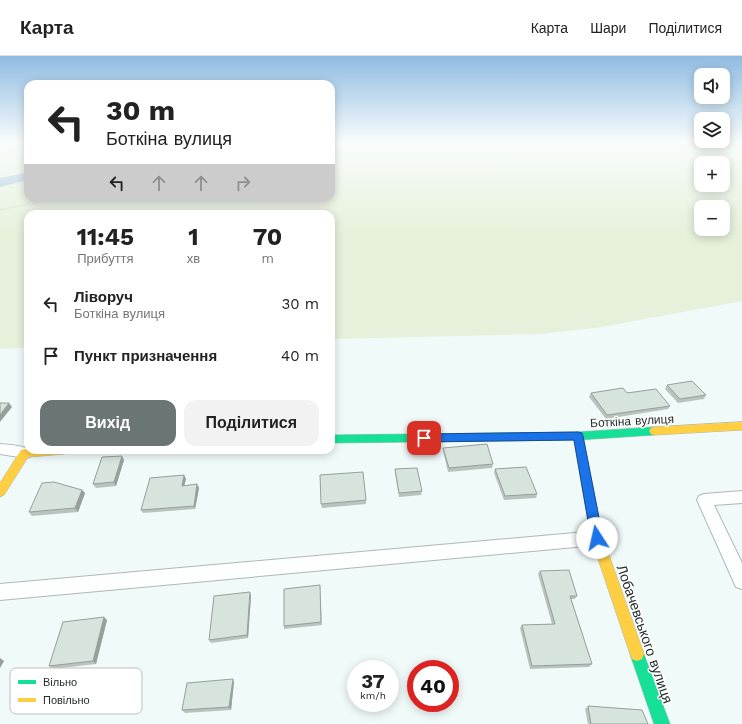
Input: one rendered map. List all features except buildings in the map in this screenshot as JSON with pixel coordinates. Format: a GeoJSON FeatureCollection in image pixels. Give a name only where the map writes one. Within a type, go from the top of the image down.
{"type":"FeatureCollection","features":[{"type":"Feature","properties":{"kind":"street","name":"Боткіна вулиця"},"geometry":{"type":"LineString","coordinates":[[335,439],[578,436],[742,426]]}},
{"type":"Feature","properties":{"kind":"street","name":"Лобачевського вулиця"},"geometry":{"type":"LineString","coordinates":[[578,436],[597,538],[662,724]]}},
{"type":"Feature","properties":{"kind":"street"},"geometry":{"type":"LineString","coordinates":[[0,492],[24,454]]}},
{"type":"Feature","properties":{"kind":"lane"},"geometry":{"type":"LineString","coordinates":[[0,449],[24,453]]}},
{"type":"Feature","properties":{"kind":"lane"},"geometry":{"type":"LineString","coordinates":[[742,497],[704,500],[742,581]]}},
{"type":"Feature","properties":{"kind":"lane"},"geometry":{"type":"LineString","coordinates":[[0,592],[597,538]]}},
{"type":"Feature","properties":{"kind":"path"},"geometry":{"type":"LineString","coordinates":[[0,210],[39,202]]}},
{"type":"Feature","properties":{"kind":"green space"},"geometry":{"type":"Polygon","coordinates":[[[0,174],[18,174],[0,178],[0,174]]]}},
{"type":"Feature","properties":{"kind":"green space"},"geometry":{"type":"Polygon","coordinates":[[[335,174],[694,174],[694,192],[730,192],[730,174],[742,174],[742,301],[602,327],[540,334],[335,339],[335,210],[24,210],[24,348],[0,349],[0,187],[24,181],[24,202],[335,202],[335,174]]]}},
{"type":"Feature","properties":{"kind":"water"},"geometry":{"type":"Polygon","coordinates":[[[24,174],[24,181],[0,187],[0,178],[24,174]]]}},
{"type":"Feature","properties":{"kind":"traffic: fast"},"geometry":{"type":"LineString","coordinates":[[335,439],[578,436],[654,431]]}},
{"type":"Feature","properties":{"kind":"traffic: fast"},"geometry":{"type":"LineString","coordinates":[[637,654],[662,724]]}},
{"type":"Feature","properties":{"kind":"traffic: slow"},"geometry":{"type":"LineString","coordinates":[[654,431],[742,426]]}},
{"type":"Feature","properties":{"kind":"traffic: slow"},"geometry":{"type":"LineString","coordinates":[[578,436],[597,538],[637,654]]}},
{"type":"Feature","properties":{"kind":"traffic: slow"},"geometry":{"type":"LineString","coordinates":[[0,492],[24,454]]}},
{"type":"Feature","properties":{"kind":"route"},"geometry":{"type":"LineString","coordinates":[[424,438],[578,436],[597,538]]}}]}
